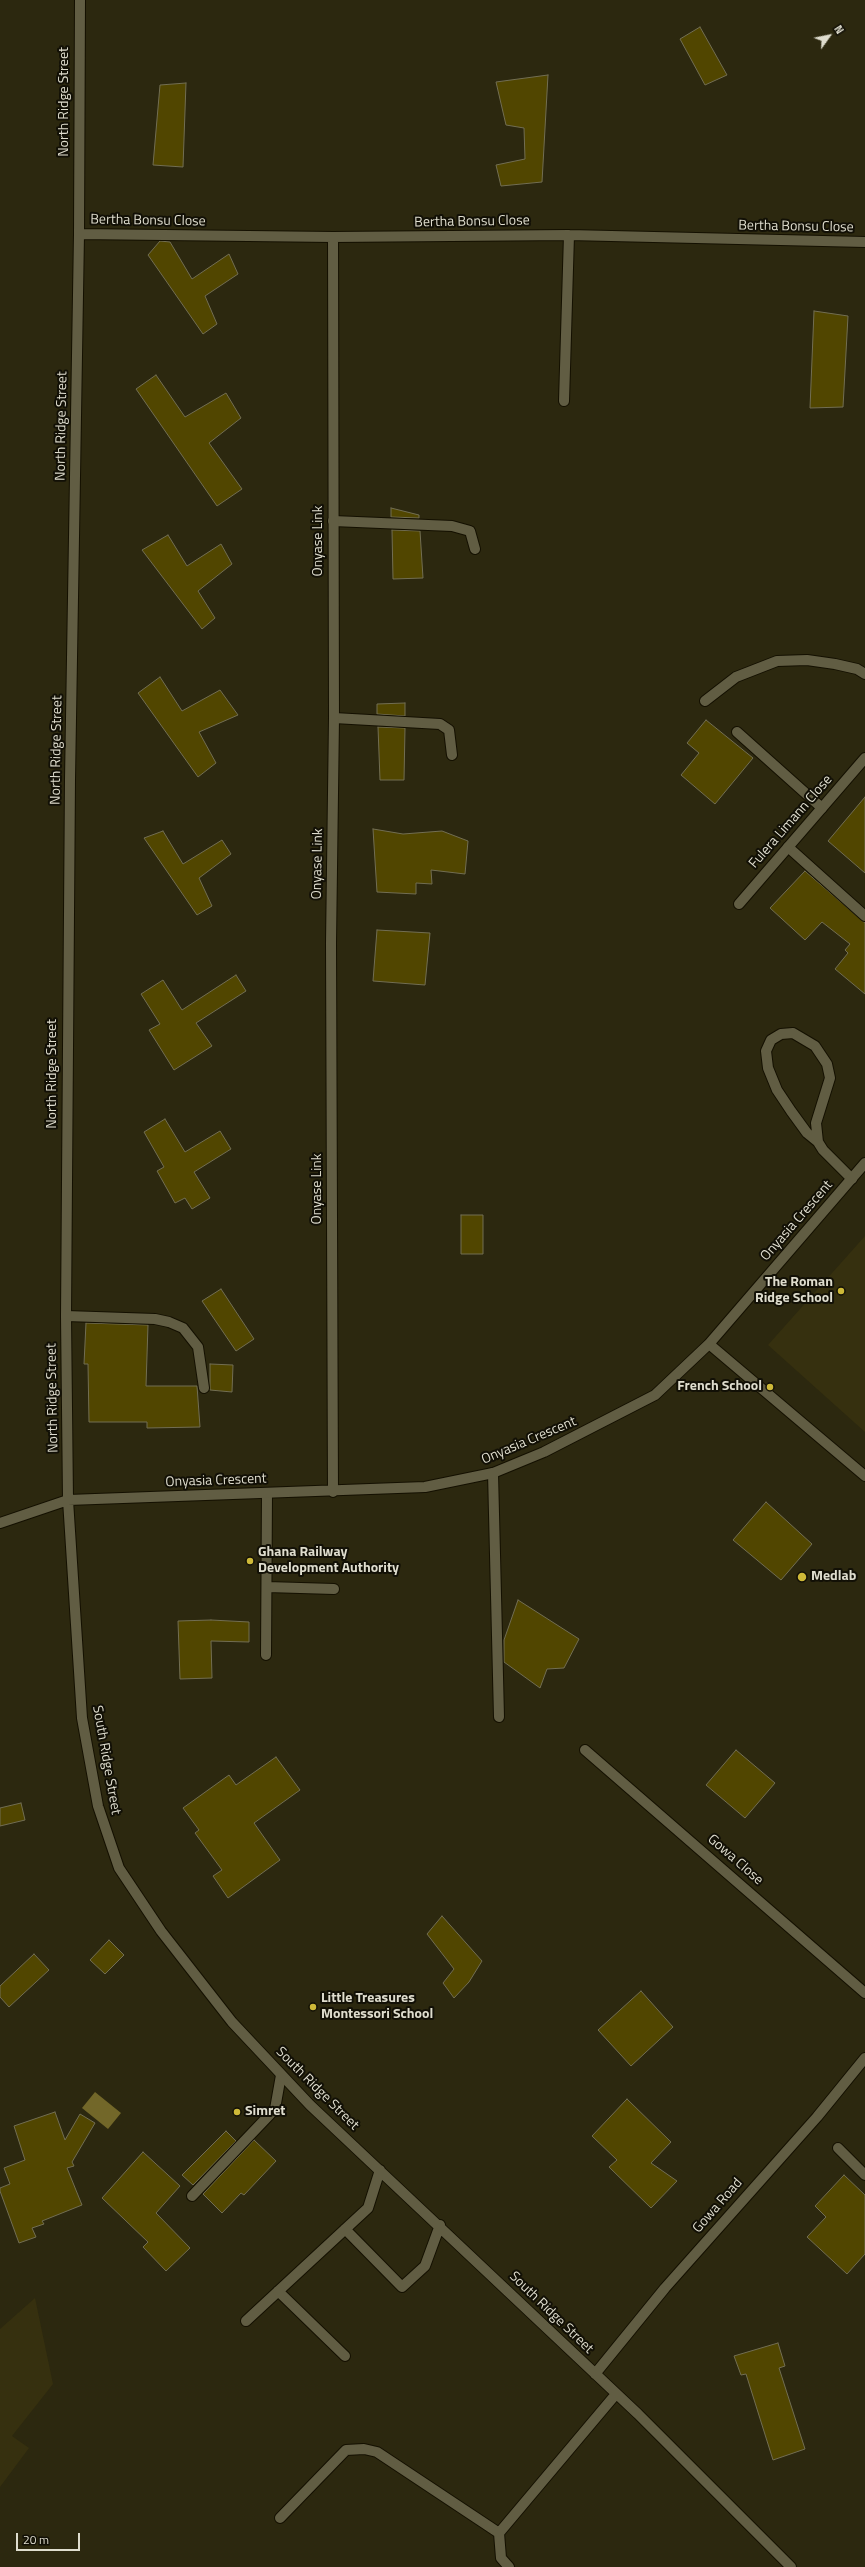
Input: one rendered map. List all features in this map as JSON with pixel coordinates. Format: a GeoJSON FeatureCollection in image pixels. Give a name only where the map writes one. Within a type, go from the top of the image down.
{"type":"FeatureCollection","features":[{"type":"Feature","properties":{"kind":"street","name":"North Ridge Street"},"geometry":{"type":"LineString","coordinates":[[68,1500],[66,1316],[70,787],[79,234],[80,0]]}},
{"type":"Feature","properties":{"kind":"street","name":"Bertha Bonsu Close"},"geometry":{"type":"LineString","coordinates":[[79,234],[333,237],[570,235],[865,242]]}},
{"type":"Feature","properties":{"kind":"street"},"geometry":{"type":"LineString","coordinates":[[564,401],[570,235]]}},
{"type":"Feature","properties":{"kind":"street","name":"Onyase Link"},"geometry":{"type":"LineString","coordinates":[[332,1492],[331,943],[334,718],[333,237]]}},
{"type":"Feature","properties":{"kind":"street"},"geometry":{"type":"LineString","coordinates":[[334,521],[452,526],[470,531],[475,549]]}},
{"type":"Feature","properties":{"kind":"street"},"geometry":{"type":"LineString","coordinates":[[705,701],[736,677],[777,662],[807,660],[857,669],[865,674]]}},
{"type":"Feature","properties":{"kind":"street"},"geometry":{"type":"LineString","coordinates":[[334,718],[440,724],[449,730],[452,755]]}},
{"type":"Feature","properties":{"kind":"street"},"geometry":{"type":"LineString","coordinates":[[736,732],[822,808]]}},
{"type":"Feature","properties":{"kind":"street","name":"Fulera Limann Close"},"geometry":{"type":"LineString","coordinates":[[739,904],[865,758]]}},
{"type":"Feature","properties":{"kind":"street"},"geometry":{"type":"LineString","coordinates":[[788,847],[865,916]]}},
{"type":"Feature","properties":{"kind":"street"},"geometry":{"type":"LineString","coordinates":[[818,1142],[816,1123],[830,1078],[827,1064],[815,1046],[793,1033],[781,1034],[772,1040],[766,1051],[768,1068],[777,1090],[807,1133],[818,1142],[823,1150],[852,1179]]}},
{"type":"Feature","properties":{"kind":"street","name":"Onyasia Crescent"},"geometry":{"type":"LineString","coordinates":[[0,1523],[68,1500],[425,1488],[493,1473],[585,1433],[655,1395],[710,1344],[865,1163]]}},
{"type":"Feature","properties":{"kind":"street"},"geometry":{"type":"LineString","coordinates":[[66,1316],[155,1320],[169,1322],[183,1328],[198,1347],[204,1388]]}},
{"type":"Feature","properties":{"kind":"street"},"geometry":{"type":"LineString","coordinates":[[710,1344],[865,1476]]}},
{"type":"Feature","properties":{"kind":"street"},"geometry":{"type":"LineString","coordinates":[[493,1473],[499,1717]]}},
{"type":"Feature","properties":{"kind":"street"},"geometry":{"type":"LineString","coordinates":[[266,1655],[267,1494]]}},
{"type":"Feature","properties":{"kind":"street","name":"South Ridge Street"},"geometry":{"type":"LineString","coordinates":[[68,1500],[82,1718],[98,1806],[119,1868],[161,1931],[222,2010],[282,2075],[616,2394],[791,2567]]}},
{"type":"Feature","properties":{"kind":"street"},"geometry":{"type":"LineString","coordinates":[[267,1587],[334,1588]]}},
{"type":"Feature","properties":{"kind":"street","name":"Gowa Close"},"geometry":{"type":"LineString","coordinates":[[585,1750],[865,1993]]}},
{"type":"Feature","properties":{"kind":"street","name":"Gowa Road"},"geometry":{"type":"LineString","coordinates":[[595,2374],[665,2288],[817,2116],[865,2058]]}},
{"type":"Feature","properties":{"kind":"street"},"geometry":{"type":"LineString","coordinates":[[192,2196],[275,2109],[282,2075]]}},
{"type":"Feature","properties":{"kind":"street"},"geometry":{"type":"LineString","coordinates":[[838,2148],[865,2175]]}},
{"type":"Feature","properties":{"kind":"street"},"geometry":{"type":"LineString","coordinates":[[246,2321],[368,2208],[380,2170]]}},
{"type":"Feature","properties":{"kind":"street"},"geometry":{"type":"LineString","coordinates":[[345,2230],[402,2288],[425,2266],[440,2225]]}},
{"type":"Feature","properties":{"kind":"street"},"geometry":{"type":"LineString","coordinates":[[278,2291],[345,2356]]}},
{"type":"Feature","properties":{"kind":"street"},"geometry":{"type":"LineString","coordinates":[[509,2567],[501,2558],[499,2534],[616,2394]]}},
{"type":"Feature","properties":{"kind":"street"},"geometry":{"type":"LineString","coordinates":[[280,2518],[346,2450],[364,2449],[377,2452],[499,2534]]}},
{"type":"Feature","properties":{"kind":"shaded area","name":"The Roman Ridge School"},"geometry":{"type":"Polygon","coordinates":[[[865,1236],[865,1432],[768,1345],[865,1236]]]}},
{"type":"Feature","properties":{"kind":"shaded area"},"geometry":{"type":"Polygon","coordinates":[[[95,2092],[121,2113],[108,2129],[82,2108],[95,2092]]]}},
{"type":"Feature","properties":{"kind":"shaded area"},"geometry":{"type":"Polygon","coordinates":[[[35,2298],[53,2384],[12,2436],[29,2448],[0,2487],[0,2329],[35,2298]]]}},
{"type":"Feature","properties":{"kind":"building"},"geometry":{"type":"Polygon","coordinates":[[[700,27],[727,75],[705,85],[680,39],[700,27]]]}},
{"type":"Feature","properties":{"kind":"building"},"geometry":{"type":"Polygon","coordinates":[[[548,75],[542,182],[501,186],[496,165],[525,159],[524,128],[506,125],[496,82],[548,75]]]}},
{"type":"Feature","properties":{"kind":"building"},"geometry":{"type":"Polygon","coordinates":[[[186,83],[183,167],[153,165],[160,85],[186,83]]]}},
{"type":"Feature","properties":{"kind":"building"},"geometry":{"type":"Polygon","coordinates":[[[160,241],[170,242],[192,279],[229,254],[238,274],[205,296],[217,324],[203,334],[148,255],[160,241]]]}},
{"type":"Feature","properties":{"kind":"building"},"geometry":{"type":"Polygon","coordinates":[[[814,311],[848,316],[843,407],[810,408],[814,311]]]}},
{"type":"Feature","properties":{"kind":"building"},"geometry":{"type":"Polygon","coordinates":[[[156,375],[185,417],[226,393],[241,418],[209,443],[242,489],[217,506],[136,389],[156,375]]]}},
{"type":"Feature","properties":{"kind":"building"},"geometry":{"type":"Polygon","coordinates":[[[391,508],[419,515],[419,518],[391,517],[391,508]]]}},
{"type":"Feature","properties":{"kind":"building"},"geometry":{"type":"Polygon","coordinates":[[[392,530],[420,531],[423,578],[393,579],[392,530]]]}},
{"type":"Feature","properties":{"kind":"building"},"geometry":{"type":"Polygon","coordinates":[[[168,535],[187,566],[221,544],[232,564],[198,591],[215,618],[202,629],[142,550],[168,535]]]}},
{"type":"Feature","properties":{"kind":"building"},"geometry":{"type":"Polygon","coordinates":[[[160,677],[182,711],[220,690],[238,715],[199,732],[216,763],[198,777],[138,693],[160,677]]]}},
{"type":"Feature","properties":{"kind":"building"},"geometry":{"type":"Polygon","coordinates":[[[405,703],[405,716],[377,714],[377,704],[405,703]]]}},
{"type":"Feature","properties":{"kind":"building"},"geometry":{"type":"Polygon","coordinates":[[[706,720],[753,758],[715,804],[681,775],[699,753],[687,743],[706,720]]]}},
{"type":"Feature","properties":{"kind":"building"},"geometry":{"type":"Polygon","coordinates":[[[378,727],[405,728],[404,780],[380,780],[378,727]]]}},
{"type":"Feature","properties":{"kind":"building"},"geometry":{"type":"Polygon","coordinates":[[[865,797],[865,873],[828,841],[865,797]]]}},
{"type":"Feature","properties":{"kind":"building"},"geometry":{"type":"Polygon","coordinates":[[[373,829],[403,834],[442,831],[468,841],[465,874],[431,870],[432,884],[416,883],[416,894],[377,892],[373,829]]]}},
{"type":"Feature","properties":{"kind":"building"},"geometry":{"type":"Polygon","coordinates":[[[163,831],[183,864],[222,840],[231,854],[199,878],[212,906],[197,915],[144,838],[163,831]]]}},
{"type":"Feature","properties":{"kind":"building"},"geometry":{"type":"Polygon","coordinates":[[[805,871],[865,923],[865,994],[835,969],[848,953],[845,950],[850,944],[822,922],[805,940],[770,908],[805,871]]]}},
{"type":"Feature","properties":{"kind":"building"},"geometry":{"type":"Polygon","coordinates":[[[377,930],[430,933],[425,985],[373,981],[377,930]]]}},
{"type":"Feature","properties":{"kind":"building"},"geometry":{"type":"Polygon","coordinates":[[[236,975],[246,991],[196,1023],[212,1046],[174,1070],[149,1030],[160,1024],[141,994],[163,980],[182,1010],[236,975]]]}},
{"type":"Feature","properties":{"kind":"building"},"geometry":{"type":"Polygon","coordinates":[[[165,1119],[185,1152],[220,1131],[231,1149],[194,1172],[210,1198],[192,1209],[185,1198],[175,1203],[157,1171],[164,1167],[144,1132],[165,1119]]]}},
{"type":"Feature","properties":{"kind":"building"},"geometry":{"type":"Polygon","coordinates":[[[461,1215],[483,1215],[483,1254],[461,1254],[461,1215]]]}},
{"type":"Feature","properties":{"kind":"building"},"geometry":{"type":"Polygon","coordinates":[[[221,1289],[254,1339],[236,1351],[202,1301],[221,1289]]]}},
{"type":"Feature","properties":{"kind":"building"},"geometry":{"type":"Polygon","coordinates":[[[86,1323],[148,1325],[146,1386],[197,1386],[200,1427],[147,1428],[147,1422],[89,1422],[88,1364],[84,1364],[86,1323]]]}},
{"type":"Feature","properties":{"kind":"building"},"geometry":{"type":"Polygon","coordinates":[[[210,1364],[233,1365],[232,1392],[210,1390],[210,1364]]]}},
{"type":"Feature","properties":{"kind":"building"},"geometry":{"type":"Polygon","coordinates":[[[766,1502],[812,1544],[781,1580],[733,1540],[766,1502]]]}},
{"type":"Feature","properties":{"kind":"building"},"geometry":{"type":"Polygon","coordinates":[[[518,1600],[579,1639],[564,1668],[547,1669],[540,1688],[504,1662],[504,1640],[518,1600]]]}},
{"type":"Feature","properties":{"kind":"building"},"geometry":{"type":"Polygon","coordinates":[[[211,1620],[249,1622],[249,1642],[211,1641],[212,1678],[180,1679],[178,1621],[211,1620]]]}},
{"type":"Feature","properties":{"kind":"building"},"geometry":{"type":"Polygon","coordinates":[[[736,1750],[775,1783],[745,1818],[706,1785],[736,1750]]]}},
{"type":"Feature","properties":{"kind":"building"},"geometry":{"type":"Polygon","coordinates":[[[276,1757],[300,1790],[254,1823],[280,1860],[228,1898],[213,1876],[222,1870],[195,1833],[199,1830],[183,1808],[229,1775],[236,1785],[276,1757]]]}},
{"type":"Feature","properties":{"kind":"building"},"geometry":{"type":"Polygon","coordinates":[[[21,1803],[25,1820],[0,1826],[0,1808],[21,1803]]]}},
{"type":"Feature","properties":{"kind":"building"},"geometry":{"type":"Polygon","coordinates":[[[442,1916],[482,1961],[469,1982],[454,1998],[443,1983],[454,1969],[427,1934],[442,1916]]]}},
{"type":"Feature","properties":{"kind":"building"},"geometry":{"type":"Polygon","coordinates":[[[109,1940],[124,1955],[105,1974],[90,1960],[109,1940]]]}},
{"type":"Feature","properties":{"kind":"building"},"geometry":{"type":"Polygon","coordinates":[[[34,1954],[49,1970],[9,2007],[0,1997],[0,1986],[34,1954]]]}},
{"type":"Feature","properties":{"kind":"building"},"geometry":{"type":"Polygon","coordinates":[[[641,1991],[673,2027],[631,2066],[598,2030],[641,1991]]]}},
{"type":"Feature","properties":{"kind":"building"},"geometry":{"type":"Polygon","coordinates":[[[627,2099],[671,2142],[651,2163],[677,2181],[651,2208],[609,2167],[617,2160],[592,2136],[627,2099]]]}},
{"type":"Feature","properties":{"kind":"building"},"geometry":{"type":"Polygon","coordinates":[[[55,2112],[65,2140],[80,2114],[95,2123],[72,2162],[74,2166],[67,2168],[82,2205],[42,2221],[44,2224],[32,2228],[36,2237],[19,2243],[0,2191],[0,2188],[10,2184],[4,2168],[25,2160],[14,2126],[55,2112]]]}},
{"type":"Feature","properties":{"kind":"building"},"geometry":{"type":"Polygon","coordinates":[[[226,2131],[236,2141],[193,2185],[182,2175],[226,2131]]]}},
{"type":"Feature","properties":{"kind":"building"},"geometry":{"type":"Polygon","coordinates":[[[254,2140],[276,2161],[244,2195],[241,2193],[222,2213],[203,2194],[254,2140]]]}},
{"type":"Feature","properties":{"kind":"building"},"geometry":{"type":"Polygon","coordinates":[[[143,2152],[180,2186],[156,2213],[190,2248],[166,2271],[143,2247],[148,2242],[102,2198],[143,2152]]]}},
{"type":"Feature","properties":{"kind":"building"},"geometry":{"type":"Polygon","coordinates":[[[844,2175],[865,2195],[865,2254],[847,2274],[807,2237],[826,2217],[815,2206],[844,2175]]]}},
{"type":"Feature","properties":{"kind":"building"},"geometry":{"type":"Polygon","coordinates":[[[778,2343],[785,2366],[779,2368],[805,2449],[773,2460],[746,2374],[741,2375],[734,2356],[778,2343]]]}},
{"type":"Feature","properties":{"kind":"place","name":"The Roman Ridge School"},"geometry":{"type":"Point","coordinates":[841,1291]}},
{"type":"Feature","properties":{"kind":"place","name":"French School"},"geometry":{"type":"Point","coordinates":[770,1387]}},
{"type":"Feature","properties":{"kind":"place","name":"Ghana Railway Development Authority"},"geometry":{"type":"Point","coordinates":[250,1561]}},
{"type":"Feature","properties":{"kind":"place","name":"Medlab"},"geometry":{"type":"Point","coordinates":[802,1577]}},
{"type":"Feature","properties":{"kind":"place","name":"Little Treasures Montessori School"},"geometry":{"type":"Point","coordinates":[313,2007]}},
{"type":"Feature","properties":{"kind":"place","name":"Simret"},"geometry":{"type":"Point","coordinates":[237,2112]}}]}
